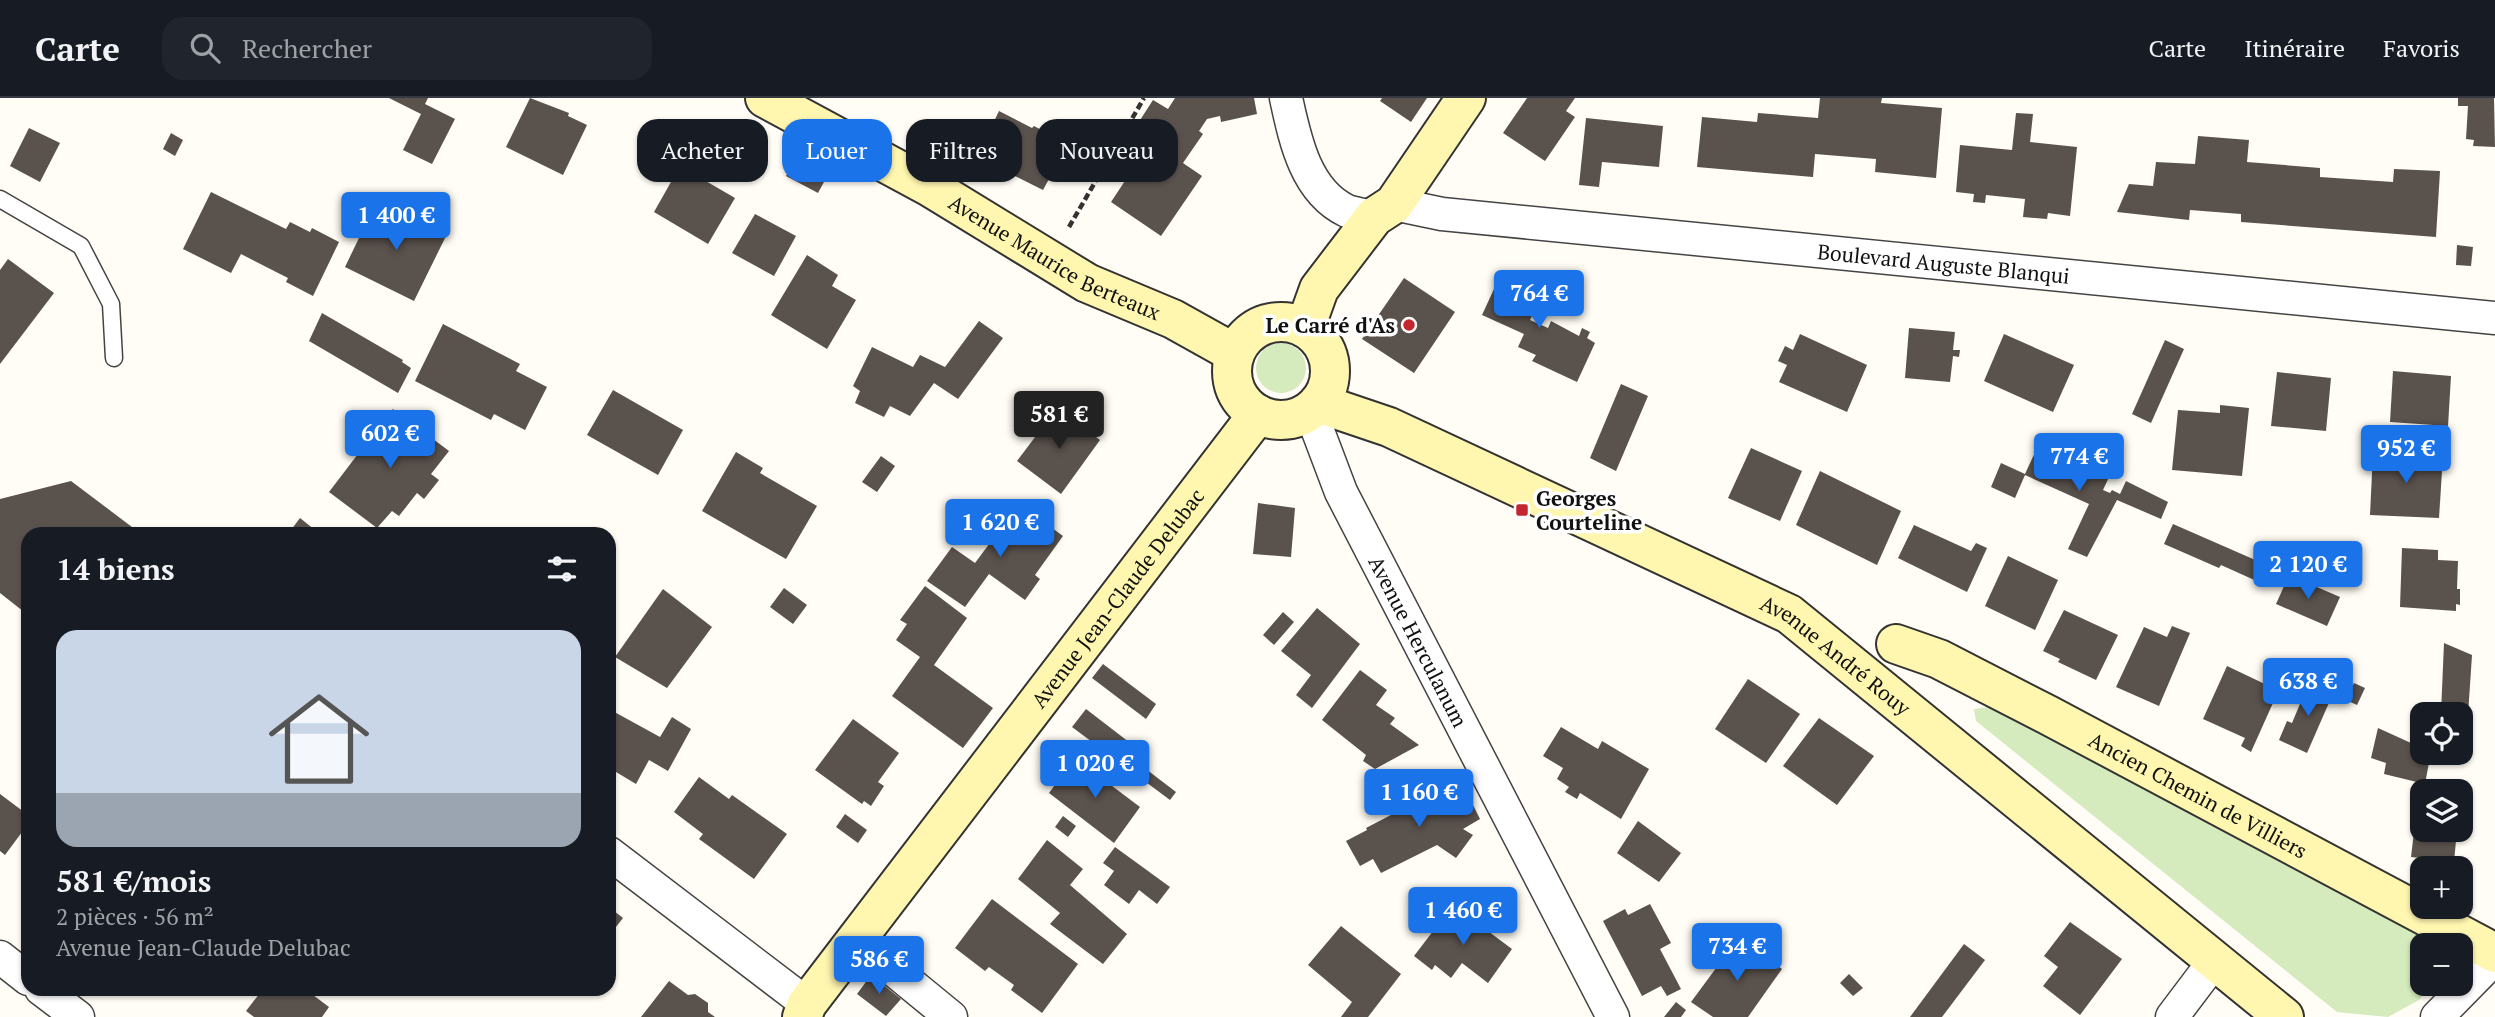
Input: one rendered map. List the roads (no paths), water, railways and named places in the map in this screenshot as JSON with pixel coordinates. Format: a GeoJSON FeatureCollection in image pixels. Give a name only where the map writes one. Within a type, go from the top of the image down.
{"type":"FeatureCollection","features":[{"type":"Feature","properties":{"kind":"main road","name":"Avenue Maurice Berteaux"},"geometry":{"type":"LineString","coordinates":[[765,98],[930,187],[1087,283],[1173,320],[1234,354]]}},
{"type":"Feature","properties":{"kind":"main road"},"geometry":{"type":"LineString","coordinates":[[1305,328],[1319,289],[1384,211],[1465,98]]}},
{"type":"Feature","properties":{"kind":"main road"},"geometry":{"type":"LineString","coordinates":[[1278,321],[1305,328],[1316,336],[1325,348],[1329,376],[1325,391],[1314,407],[1298,416],[1270,419],[1258,414],[1246,406],[1233,381],[1234,354],[1241,341],[1251,331],[1278,321]]}},
{"type":"Feature","properties":{"kind":"main road","name":"Avenue André Rouy"},"geometry":{"type":"LineString","coordinates":[[1314,407],[1389,427],[1789,614],[2284,1017]]}},
{"type":"Feature","properties":{"kind":"main road","name":"Avenue Jean-Claude Delubac"},"geometry":{"type":"LineString","coordinates":[[805,1011],[1258,414]]}},
{"type":"Feature","properties":{"kind":"main road","name":"Ancien Chemin de Villiers"},"geometry":{"type":"LineString","coordinates":[[1896,644],[1964,671],[2495,955]]}},
{"type":"Feature","properties":{"kind":"street","name":"Boulevard Auguste Blanqui"},"geometry":{"type":"LineString","coordinates":[[1286,98],[1293,131],[1312,182],[1347,211],[1443,214],[2495,318]]}},
{"type":"Feature","properties":{"kind":"street","name":"Avenue Herculanum"},"geometry":{"type":"LineString","coordinates":[[1314,407],[1341,492],[1613,1017]]}},
{"type":"Feature","properties":{"kind":"street"},"geometry":{"type":"LineString","coordinates":[[1789,614],[1826,630]]}},
{"type":"Feature","properties":{"kind":"street"},"geometry":{"type":"LineString","coordinates":[[616,859],[805,1011]]}},
{"type":"Feature","properties":{"kind":"street"},"geometry":{"type":"LineString","coordinates":[[857,940],[951,1017]]}},
{"type":"Feature","properties":{"kind":"street"},"geometry":{"type":"LineString","coordinates":[[2437,1017],[2495,955]]}},
{"type":"Feature","properties":{"kind":"street"},"geometry":{"type":"LineString","coordinates":[[0,957],[21,974]]}},
{"type":"Feature","properties":{"kind":"street"},"geometry":{"type":"LineString","coordinates":[[2172,1017],[2215,960]]}},
{"type":"Feature","properties":{"kind":"street"},"geometry":{"type":"LineString","coordinates":[[50,996],[78,1017]]}},
{"type":"Feature","properties":{"kind":"lane"},"geometry":{"type":"LineString","coordinates":[[0,199],[81,246],[111,304],[114,358]]}},
{"type":"Feature","properties":{"kind":"place","name":"Le Carré d'As"},"geometry":{"type":"Point","coordinates":[1409,325]}},
{"type":"Feature","properties":{"kind":"place","name":"Georges Courteline"},"geometry":{"type":"Point","coordinates":[1522,510]}}]}
